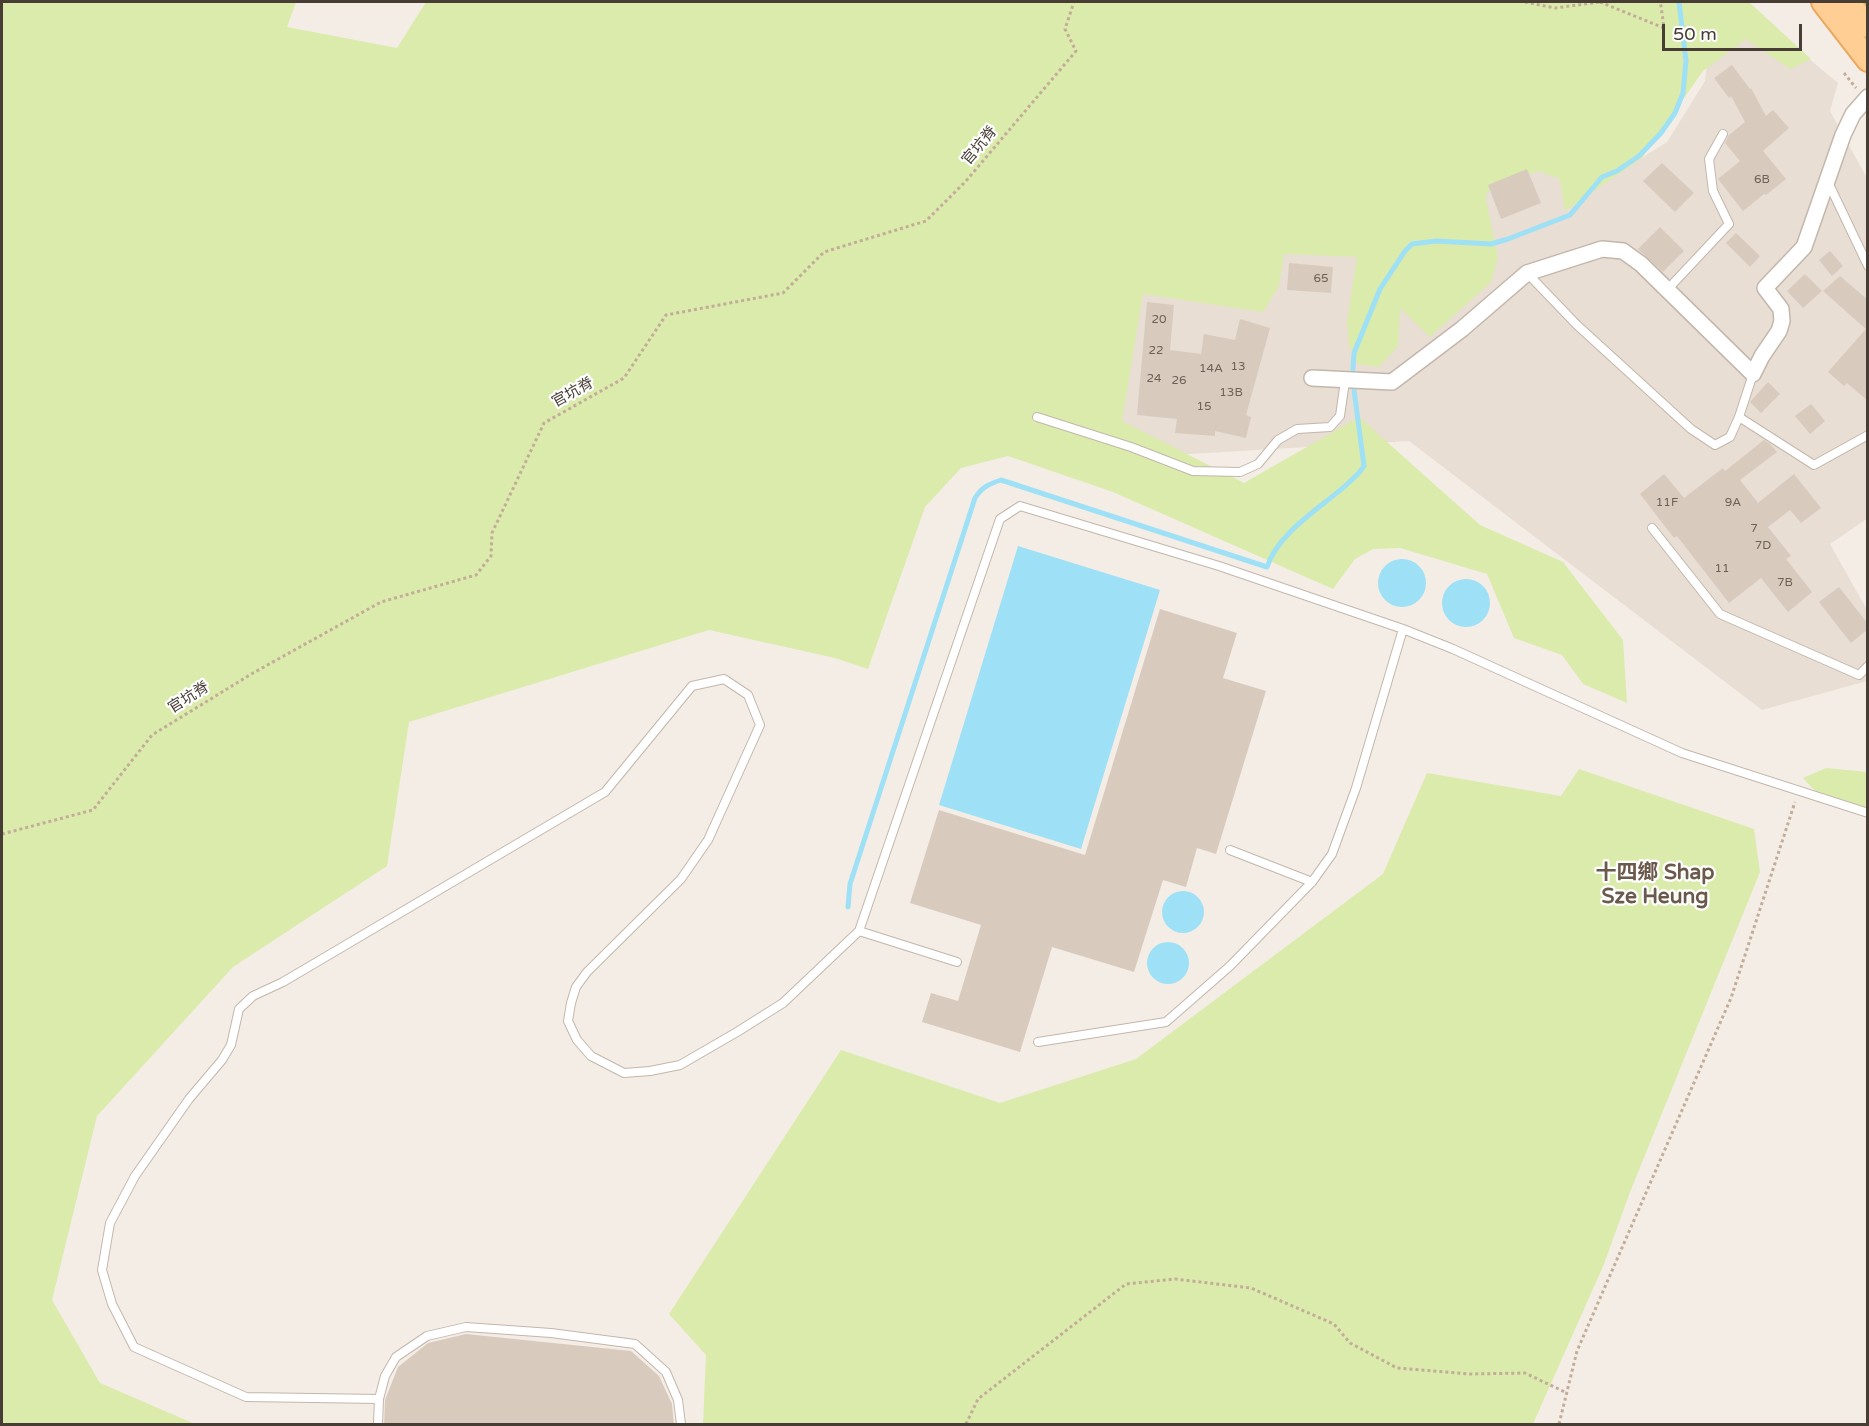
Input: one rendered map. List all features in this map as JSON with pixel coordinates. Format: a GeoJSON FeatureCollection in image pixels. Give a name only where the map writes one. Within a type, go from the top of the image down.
{"type":"FeatureCollection","features":[{"type":"Feature","properties":{"kind":"main road"},"geometry":{"type":"LineString","coordinates":[[1823,2],[1868,60]]}},
{"type":"Feature","properties":{"kind":"main road"},"geometry":{"type":"LineString","coordinates":[[1848,2],[1868,26]]}},
{"type":"Feature","properties":{"kind":"street"},"geometry":{"type":"LineString","coordinates":[[1312,378],[1392,382],[1462,329],[1527,273],[1602,249],[1623,251],[1641,264],[1753,374],[1779,331],[1782,321],[1781,309],[1765,288],[1804,247],[1843,135],[1853,114],[1868,97]]}},
{"type":"Feature","properties":{"kind":"lane"},"geometry":{"type":"LineString","coordinates":[[1667,290],[1729,224],[1713,191],[1709,159],[1723,134]]}},
{"type":"Feature","properties":{"kind":"lane"},"geometry":{"type":"LineString","coordinates":[[1827,179],[1868,266]]}},
{"type":"Feature","properties":{"kind":"lane"},"geometry":{"type":"LineString","coordinates":[[1527,273],[1577,325],[1691,429],[1715,445],[1730,436],[1739,417],[1753,374]]}},
{"type":"Feature","properties":{"kind":"lane"},"geometry":{"type":"LineString","coordinates":[[1037,417],[1131,447],[1193,471],[1240,472],[1258,464],[1278,440],[1297,429],[1330,427],[1340,416],[1345,381]]}},
{"type":"Feature","properties":{"kind":"lane"},"geometry":{"type":"LineString","coordinates":[[1739,417],[1814,465],[1868,435]]}},
{"type":"Feature","properties":{"kind":"lane"},"geometry":{"type":"LineString","coordinates":[[379,1399],[246,1397],[134,1347],[112,1305],[102,1270],[110,1223],[135,1176],[189,1099],[222,1060],[231,1045],[240,1009],[253,996],[283,982],[605,792],[692,686],[724,679],[748,695],[760,725],[708,840],[681,879],[587,972],[576,987],[568,1021],[577,1040],[591,1056],[624,1073],[650,1071],[680,1065],[783,1003],[859,932],[1000,519],[1020,506],[1219,566],[1403,629],[1453,649],[1682,753],[1868,813]]}},
{"type":"Feature","properties":{"kind":"lane"},"geometry":{"type":"LineString","coordinates":[[1652,528],[1720,615],[1859,675],[1868,666]]}},
{"type":"Feature","properties":{"kind":"lane"},"geometry":{"type":"LineString","coordinates":[[1038,1042],[1166,1022],[1230,966],[1312,882],[1332,854],[1356,788],[1403,629]]}},
{"type":"Feature","properties":{"kind":"lane"},"geometry":{"type":"LineString","coordinates":[[1230,850],[1312,882]]}},
{"type":"Feature","properties":{"kind":"lane"},"geometry":{"type":"LineString","coordinates":[[859,932],[957,962]]}},
{"type":"Feature","properties":{"kind":"lane"},"geometry":{"type":"LineString","coordinates":[[378,1425],[379,1399],[385,1376],[396,1357],[427,1336],[466,1327],[551,1333],[635,1344],[666,1372],[678,1400],[681,1425]]}},
{"type":"Feature","properties":{"kind":"path","name":"官坑脊"},"geometry":{"type":"LineString","coordinates":[[2,834],[93,810],[152,735],[223,691],[381,602],[476,575],[491,556],[492,533],[544,423],[624,378],[666,315],[783,293],[824,252],[926,221],[966,181],[1076,51],[1065,29],[1074,2]]}},
{"type":"Feature","properties":{"kind":"path"},"geometry":{"type":"LineString","coordinates":[[1525,2],[1555,8],[1600,2],[1664,28],[1659,2]]}},
{"type":"Feature","properties":{"kind":"path"},"geometry":{"type":"LineString","coordinates":[[1559,1425],[1576,1351],[1731,998],[1798,791]]}},
{"type":"Feature","properties":{"kind":"path"},"geometry":{"type":"LineString","coordinates":[[966,1425],[978,1399],[1126,1284],[1175,1279],[1251,1288],[1334,1324],[1350,1343],[1397,1368],[1470,1374],[1525,1373],[1567,1393]]}},
{"type":"Feature","properties":{"kind":"shaded area"},"geometry":{"type":"Polygon","coordinates":[[[1732,38],[1784,38],[1838,83],[1830,111],[1867,178],[1868,518],[1830,544],[1867,610],[1867,681],[1762,710],[1409,441],[1105,459],[1146,281],[1270,230],[1468,188],[1555,156],[1603,182],[1667,142],[1705,81],[1708,55],[1732,38]]]}},
{"type":"Feature","properties":{"kind":"green space"},"geometry":{"type":"Polygon","coordinates":[[[2,2],[296,2],[287,27],[397,48],[426,2],[1749,2],[1811,59],[1790,69],[1746,39],[1703,71],[1642,158],[1565,211],[1560,179],[1539,171],[1495,187],[1485,195],[1498,257],[1491,282],[1430,337],[1400,308],[1398,346],[1379,367],[1358,364],[1349,346],[1347,322],[1357,257],[1284,254],[1279,286],[1263,312],[1143,294],[1122,421],[1244,483],[1359,417],[1480,525],[1563,562],[1623,640],[1627,703],[1583,684],[1562,655],[1514,638],[1487,574],[1400,548],[1373,549],[1355,559],[1333,589],[1113,492],[1008,456],[961,468],[925,507],[868,669],[835,658],[709,630],[409,722],[387,866],[233,967],[97,1116],[52,1300],[100,1383],[195,1424],[2,1424],[2,2]]]}},
{"type":"Feature","properties":{"kind":"green space"},"geometry":{"type":"Polygon","coordinates":[[[1826,768],[1867,772],[1867,808],[1816,792],[1803,778],[1826,768]]]}},
{"type":"Feature","properties":{"kind":"green space"},"geometry":{"type":"Polygon","coordinates":[[[1579,769],[1754,829],[1760,872],[1630,1192],[1604,1264],[1533,1424],[703,1424],[706,1355],[669,1314],[841,1050],[1000,1103],[1136,1059],[1383,874],[1427,773],[1561,796],[1579,769]]]}},
{"type":"Feature","properties":{"kind":"water"},"geometry":{"type":"Polygon","coordinates":[[[1018,546],[1160,590],[1081,849],[939,805],[1018,546]]]}},
{"type":"Feature","properties":{"kind":"water"},"geometry":{"type":"Polygon","coordinates":[[[1402,559],[1419,566],[1426,583],[1419,600],[1402,607],[1385,600],[1378,583],[1385,566],[1402,559]]]}},
{"type":"Feature","properties":{"kind":"water"},"geometry":{"type":"Polygon","coordinates":[[[1466,579],[1483,586],[1490,603],[1483,620],[1466,627],[1449,620],[1442,603],[1449,586],[1466,579]]]}},
{"type":"Feature","properties":{"kind":"water"},"geometry":{"type":"Polygon","coordinates":[[[1183,891],[1198,897],[1204,912],[1198,927],[1183,933],[1168,927],[1162,912],[1168,897],[1183,891]]]}},
{"type":"Feature","properties":{"kind":"water"},"geometry":{"type":"Polygon","coordinates":[[[1168,942],[1183,948],[1189,963],[1183,978],[1168,984],[1153,978],[1147,963],[1153,948],[1168,942]]]}},
{"type":"Feature","properties":{"kind":"building"},"geometry":{"type":"Polygon","coordinates":[[[1732,65],[1751,88],[1766,116],[1773,110],[1789,128],[1763,151],[1786,179],[1743,211],[1718,179],[1740,161],[1725,143],[1729,135],[1745,122],[1731,96],[1729,98],[1714,78],[1732,65]]]}},
{"type":"Feature","properties":{"kind":"building"},"geometry":{"type":"Polygon","coordinates":[[[1662,163],[1694,193],[1675,212],[1643,181],[1662,163]]]}},
{"type":"Feature","properties":{"kind":"building"},"geometry":{"type":"Polygon","coordinates":[[[1527,169],[1541,203],[1501,219],[1488,185],[1527,169]]]}},
{"type":"Feature","properties":{"kind":"building"},"geometry":{"type":"Polygon","coordinates":[[[1660,227],[1684,251],[1663,272],[1638,249],[1660,227]]]}},
{"type":"Feature","properties":{"kind":"building"},"geometry":{"type":"Polygon","coordinates":[[[1736,233],[1760,256],[1750,267],[1726,243],[1736,233]]]}},
{"type":"Feature","properties":{"kind":"building"},"geometry":{"type":"Polygon","coordinates":[[[1830,251],[1843,266],[1832,276],[1819,260],[1830,251]]]}},
{"type":"Feature","properties":{"kind":"building"},"geometry":{"type":"Polygon","coordinates":[[[1289,263],[1333,267],[1331,293],[1287,290],[1289,263]]]}},
{"type":"Feature","properties":{"kind":"building"},"geometry":{"type":"Polygon","coordinates":[[[1805,274],[1822,291],[1803,308],[1787,291],[1805,274]]]}},
{"type":"Feature","properties":{"kind":"building"},"geometry":{"type":"Polygon","coordinates":[[[1840,276],[1868,300],[1868,401],[1847,383],[1844,386],[1828,372],[1866,329],[1823,291],[1840,276]]]}},
{"type":"Feature","properties":{"kind":"building"},"geometry":{"type":"Polygon","coordinates":[[[1147,302],[1174,305],[1170,350],[1201,354],[1204,334],[1235,340],[1240,319],[1270,328],[1246,415],[1251,417],[1246,438],[1215,431],[1215,436],[1175,433],[1177,419],[1137,415],[1147,302]]]}},
{"type":"Feature","properties":{"kind":"building"},"geometry":{"type":"Polygon","coordinates":[[[1768,382],[1780,394],[1761,413],[1750,402],[1768,382]]]}},
{"type":"Feature","properties":{"kind":"building"},"geometry":{"type":"Polygon","coordinates":[[[1811,404],[1825,421],[1810,434],[1795,416],[1811,404]]]}},
{"type":"Feature","properties":{"kind":"building"},"geometry":{"type":"Polygon","coordinates":[[[1764,440],[1777,452],[1740,480],[1758,503],[1794,474],[1821,508],[1801,523],[1790,510],[1768,527],[1791,556],[1786,559],[1812,592],[1788,612],[1761,578],[1729,603],[1677,536],[1674,538],[1640,494],[1664,474],[1684,498],[1723,468],[1725,471],[1764,440]]]}},
{"type":"Feature","properties":{"kind":"building"},"geometry":{"type":"Polygon","coordinates":[[[1839,587],[1868,624],[1868,629],[1851,643],[1819,602],[1839,587]]]}},
{"type":"Feature","properties":{"kind":"building"},"geometry":{"type":"Polygon","coordinates":[[[1160,609],[1237,633],[1223,678],[1266,691],[1216,854],[1197,848],[1186,887],[1163,880],[1134,972],[1052,947],[1020,1052],[922,1022],[931,993],[958,1001],[981,925],[910,903],[939,810],[1085,855],[1160,609]]]}},
{"type":"Feature","properties":{"kind":"building"},"geometry":{"type":"Polygon","coordinates":[[[466,1334],[631,1351],[659,1376],[672,1404],[674,1425],[384,1425],[385,1400],[398,1367],[428,1343],[466,1334]]]}},
{"type":"Feature","properties":{"kind":"waterway"},"geometry":{"type":"LineString","coordinates":[[1353,369],[1354,353],[1380,289],[1412,244],[1436,241],[1491,244],[1570,215],[1602,177],[1617,171],[1639,156],[1661,133],[1675,113],[1683,93],[1686,61],[1679,2]]}},
{"type":"Feature","properties":{"kind":"waterway"},"geometry":{"type":"LineString","coordinates":[[848,907],[850,884],[975,498],[980,491],[1001,480],[1267,567],[1272,555],[1290,532],[1358,474],[1364,466],[1354,390]]}},
{"type":"Feature","properties":{"kind":"district","name":"十四鄉 Shap Sze Heung"},"geometry":{"type":"Point","coordinates":[1655,885]}}]}
